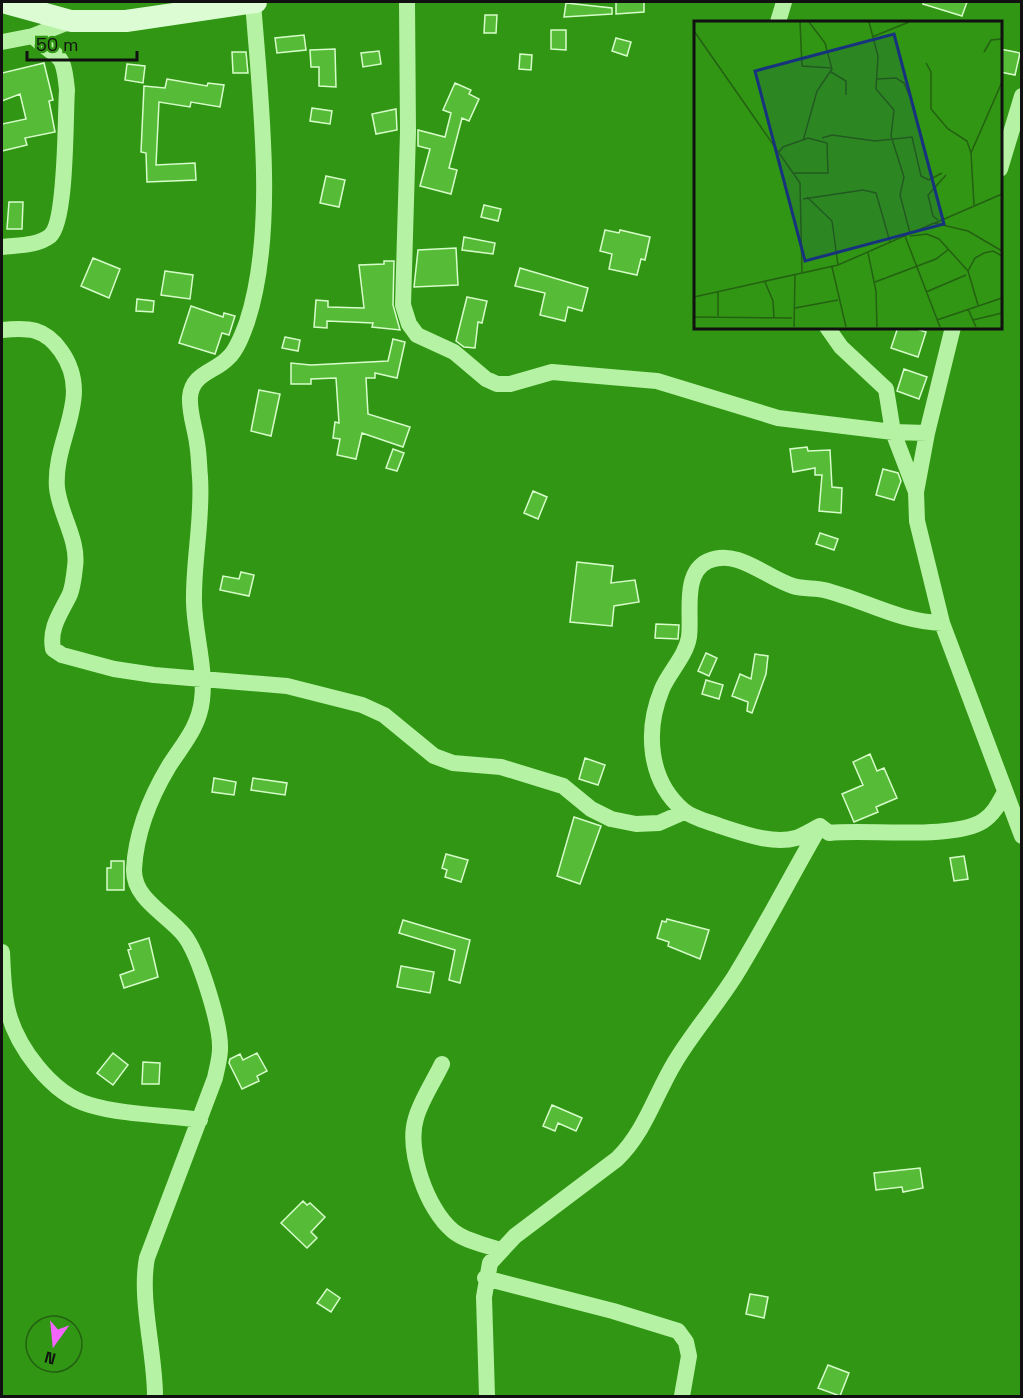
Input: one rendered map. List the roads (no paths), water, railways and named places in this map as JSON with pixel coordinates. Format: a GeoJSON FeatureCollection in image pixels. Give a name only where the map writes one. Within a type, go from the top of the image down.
{"type":"FeatureCollection","features":[{"type":"Feature","properties":{"kind":"main road"},"geometry":{"type":"LineString","coordinates":[[2,2],[71,21],[126,21],[254,2]]}},
{"type":"Feature","properties":{"kind":"street"},"geometry":{"type":"LineString","coordinates":[[155,1396],[155,1367],[144,1276],[147,1258],[200,1120],[215,1077],[220,1050],[217,1026],[198,960],[185,936],[138,889],[134,873],[136,849],[149,806],[199,719],[203,677],[194,605],[200,482],[190,396],[202,374],[228,358],[237,345],[247,322],[256,279],[262,223],[262,125],[254,2]]}},
{"type":"Feature","properties":{"kind":"street"},"geometry":{"type":"LineString","coordinates":[[407,2],[408,132],[403,305],[409,324],[417,335],[454,352],[479,375],[497,384],[510,384],[552,372],[657,381],[778,418],[893,432],[927,433]]}},
{"type":"Feature","properties":{"kind":"street"},"geometry":{"type":"LineString","coordinates":[[778,21],[784,2]]}},
{"type":"Feature","properties":{"kind":"street"},"geometry":{"type":"LineString","coordinates":[[2,42],[33,36],[71,21]]}},
{"type":"Feature","properties":{"kind":"street"},"geometry":{"type":"LineString","coordinates":[[2,247],[40,243],[52,234],[61,212],[67,90],[65,71],[63,60],[33,36]]}},
{"type":"Feature","properties":{"kind":"street"},"geometry":{"type":"LineString","coordinates":[[1002,162],[1022,96]]}},
{"type":"Feature","properties":{"kind":"street"},"geometry":{"type":"LineString","coordinates":[[2,330],[24,328],[40,330],[53,339],[73,375],[76,391],[58,466],[57,487],[74,543],[76,564],[71,592],[55,623],[51,638],[53,649],[62,655],[114,669],[154,675],[203,677],[287,686],[362,705],[384,715],[434,756],[453,763],[501,767],[563,786],[591,809],[611,819],[636,824],[659,823],[684,812]]}},
{"type":"Feature","properties":{"kind":"street"},"geometry":{"type":"LineString","coordinates":[[828,328],[841,347],[886,389],[893,432],[916,492],[921,545],[942,623],[1022,836]]}},
{"type":"Feature","properties":{"kind":"street"},"geometry":{"type":"LineString","coordinates":[[916,492],[927,433],[953,328]]}},
{"type":"Feature","properties":{"kind":"street"},"geometry":{"type":"LineString","coordinates":[[820,826],[794,838],[776,839],[748,835],[684,812],[664,789],[656,773],[652,728],[663,687],[688,639],[693,579],[696,572],[708,561],[726,559],[746,563],[779,582],[796,587],[823,590],[906,619],[942,623]]}},
{"type":"Feature","properties":{"kind":"street"},"geometry":{"type":"LineString","coordinates":[[820,826],[829,832],[948,831],[969,828],[993,814],[1005,792]]}},
{"type":"Feature","properties":{"kind":"street"},"geometry":{"type":"LineString","coordinates":[[487,1396],[485,1278],[490,1263],[500,1250],[631,1146],[644,1124],[659,1089],[702,1019],[733,979],[820,826]]}},
{"type":"Feature","properties":{"kind":"street"},"geometry":{"type":"LineString","coordinates":[[2,952],[7,1007],[18,1038],[45,1073],[66,1093],[88,1105],[200,1120]]}},
{"type":"Feature","properties":{"kind":"street"},"geometry":{"type":"LineString","coordinates":[[442,1064],[416,1117],[411,1141],[413,1158],[431,1199],[454,1232],[500,1250]]}},
{"type":"Feature","properties":{"kind":"street"},"geometry":{"type":"LineString","coordinates":[[485,1278],[613,1311],[678,1331],[686,1342],[689,1356],[682,1396]]}}]}
